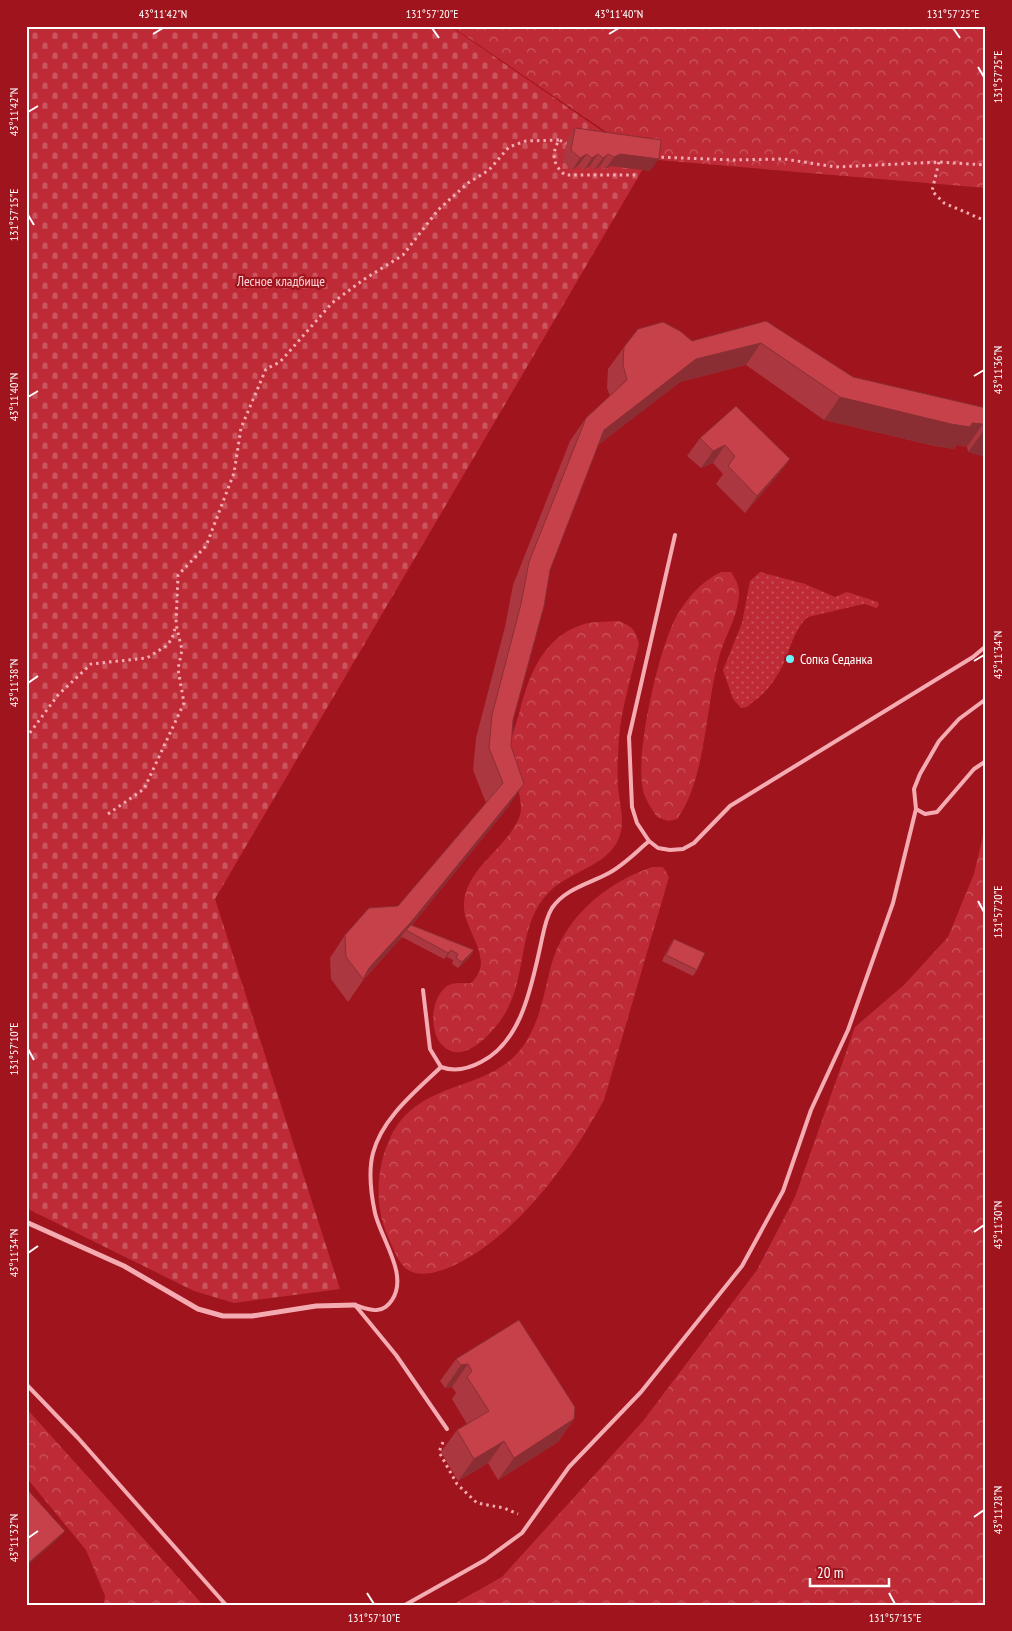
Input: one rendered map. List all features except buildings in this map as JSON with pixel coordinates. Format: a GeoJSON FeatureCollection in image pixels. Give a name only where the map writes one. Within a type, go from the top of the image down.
{"type":"FeatureCollection","features":[{"type":"Feature","properties":{"kind":"street"},"geometry":{"type":"LineString","coordinates":[[26,1222],[124,1266],[198,1309],[223,1316],[252,1316],[316,1306],[355,1305]]}},
{"type":"Feature","properties":{"kind":"lane"},"geometry":{"type":"LineString","coordinates":[[675,535],[629,737],[629,793],[632,807],[637,824],[649,841],[658,848],[670,850],[688,846],[730,806],[973,657],[986,646]]}},
{"type":"Feature","properties":{"kind":"lane"},"geometry":{"type":"LineString","coordinates":[[404,1605],[485,1560],[522,1533],[569,1467],[641,1392],[742,1266],[783,1190],[811,1110],[848,1030],[894,903],[916,809],[914,789],[930,755],[939,741],[959,720],[986,699]]}},
{"type":"Feature","properties":{"kind":"lane"},"geometry":{"type":"LineString","coordinates":[[916,809],[925,814],[937,812],[974,769],[986,761]]}},
{"type":"Feature","properties":{"kind":"lane"},"geometry":{"type":"LineString","coordinates":[[423,990],[430,1049],[441,1067],[459,1070],[473,1066],[500,1049],[511,1036],[521,1015],[531,987],[551,909],[568,892],[620,866],[649,841]]}},
{"type":"Feature","properties":{"kind":"lane"},"geometry":{"type":"LineString","coordinates":[[355,1305],[377,1310],[389,1306],[396,1294],[398,1281],[395,1265],[382,1234],[374,1206],[370,1170],[373,1152],[389,1120],[441,1067]]}},
{"type":"Feature","properties":{"kind":"lane"},"geometry":{"type":"LineString","coordinates":[[355,1305],[396,1355],[446,1429]]}},
{"type":"Feature","properties":{"kind":"lane"},"geometry":{"type":"LineString","coordinates":[[26,1384],[78,1438],[226,1605]]}},
{"type":"Feature","properties":{"kind":"path"},"geometry":{"type":"LineString","coordinates":[[26,738],[58,696],[91,664],[147,658],[166,646],[172,639],[176,624],[178,576],[206,546],[234,473],[240,428],[266,369],[280,362],[332,303],[363,280],[403,255],[438,210],[468,183],[488,170],[509,147],[526,141],[559,140],[570,146]]}},
{"type":"Feature","properties":{"kind":"path"},"geometry":{"type":"LineString","coordinates":[[559,140],[555,148],[553,160],[557,169],[565,175],[639,175]]}},
{"type":"Feature","properties":{"kind":"path"},"geometry":{"type":"LineString","coordinates":[[652,157],[733,160],[784,159],[836,167],[939,162],[986,165]]}},
{"type":"Feature","properties":{"kind":"path"},"geometry":{"type":"LineString","coordinates":[[939,162],[932,191],[944,203],[986,221]]}},
{"type":"Feature","properties":{"kind":"path"},"geometry":{"type":"LineString","coordinates":[[108,814],[144,789],[184,703],[178,669],[182,650],[176,624]]}},
{"type":"Feature","properties":{"kind":"path"},"geometry":{"type":"LineString","coordinates":[[446,1429],[439,1452],[457,1484],[477,1503],[504,1508],[531,1520]]}},
{"type":"Feature","properties":{"kind":"green space","name":"Лесное кладбище"},"geometry":{"type":"Polygon","coordinates":[[[26,26],[450,26],[647,162],[215,899],[340,1289],[234,1303],[194,1291],[26,1208],[26,26]]]}},
{"type":"Feature","properties":{"kind":"green space"},"geometry":{"type":"Polygon","coordinates":[[[451,26],[986,26],[986,188],[646,159],[451,26]]]}},
{"type":"Feature","properties":{"kind":"green space"},"geometry":{"type":"Polygon","coordinates":[[[721,572],[731,572],[736,582],[739,593],[737,609],[720,654],[715,674],[700,762],[694,783],[687,802],[677,819],[668,821],[657,817],[650,806],[644,794],[641,778],[644,733],[649,707],[661,657],[674,621],[694,592],[706,581],[721,572]]]}},
{"type":"Feature","properties":{"kind":"green space"},"geometry":{"type":"Polygon","coordinates":[[[760,572],[805,584],[835,597],[847,592],[878,602],[879,605],[876,608],[865,604],[859,605],[808,617],[796,632],[783,664],[771,685],[760,697],[748,706],[741,708],[733,699],[723,670],[742,623],[750,581],[760,572]]]}},
{"type":"Feature","properties":{"kind":"green space"},"geometry":{"type":"Polygon","coordinates":[[[619,621],[633,630],[639,644],[620,725],[618,780],[622,820],[617,843],[600,860],[557,885],[548,893],[538,906],[532,920],[527,934],[518,981],[503,1017],[489,1035],[471,1049],[461,1052],[452,1051],[443,1046],[435,1033],[434,1008],[441,992],[446,987],[455,983],[471,983],[478,974],[481,964],[480,954],[465,913],[464,902],[472,878],[513,829],[519,818],[521,802],[509,759],[509,751],[533,671],[547,648],[568,631],[581,625],[595,622],[619,621]]]}},
{"type":"Feature","properties":{"kind":"green space"},"geometry":{"type":"Polygon","coordinates":[[[986,823],[986,1605],[452,1605],[502,1577],[643,1421],[757,1270],[795,1197],[855,1027],[904,985],[948,937],[974,874],[986,823]]]}},
{"type":"Feature","properties":{"kind":"green space"},"geometry":{"type":"Polygon","coordinates":[[[652,867],[663,867],[669,877],[604,1100],[575,1149],[538,1197],[518,1219],[473,1255],[448,1268],[433,1273],[423,1274],[408,1270],[398,1258],[386,1232],[380,1208],[380,1171],[391,1136],[404,1117],[421,1103],[439,1093],[497,1070],[513,1057],[532,1031],[557,949],[576,918],[589,904],[618,882],[652,867]]]}},
{"type":"Feature","properties":{"kind":"green space"},"geometry":{"type":"Polygon","coordinates":[[[26,1408],[203,1605],[104,1605],[105,1596],[86,1550],[26,1477],[26,1408]]]}},
{"type":"Feature","properties":{"kind":"place","name":"Сопка Седанка"},"geometry":{"type":"Point","coordinates":[790,659]}}]}
